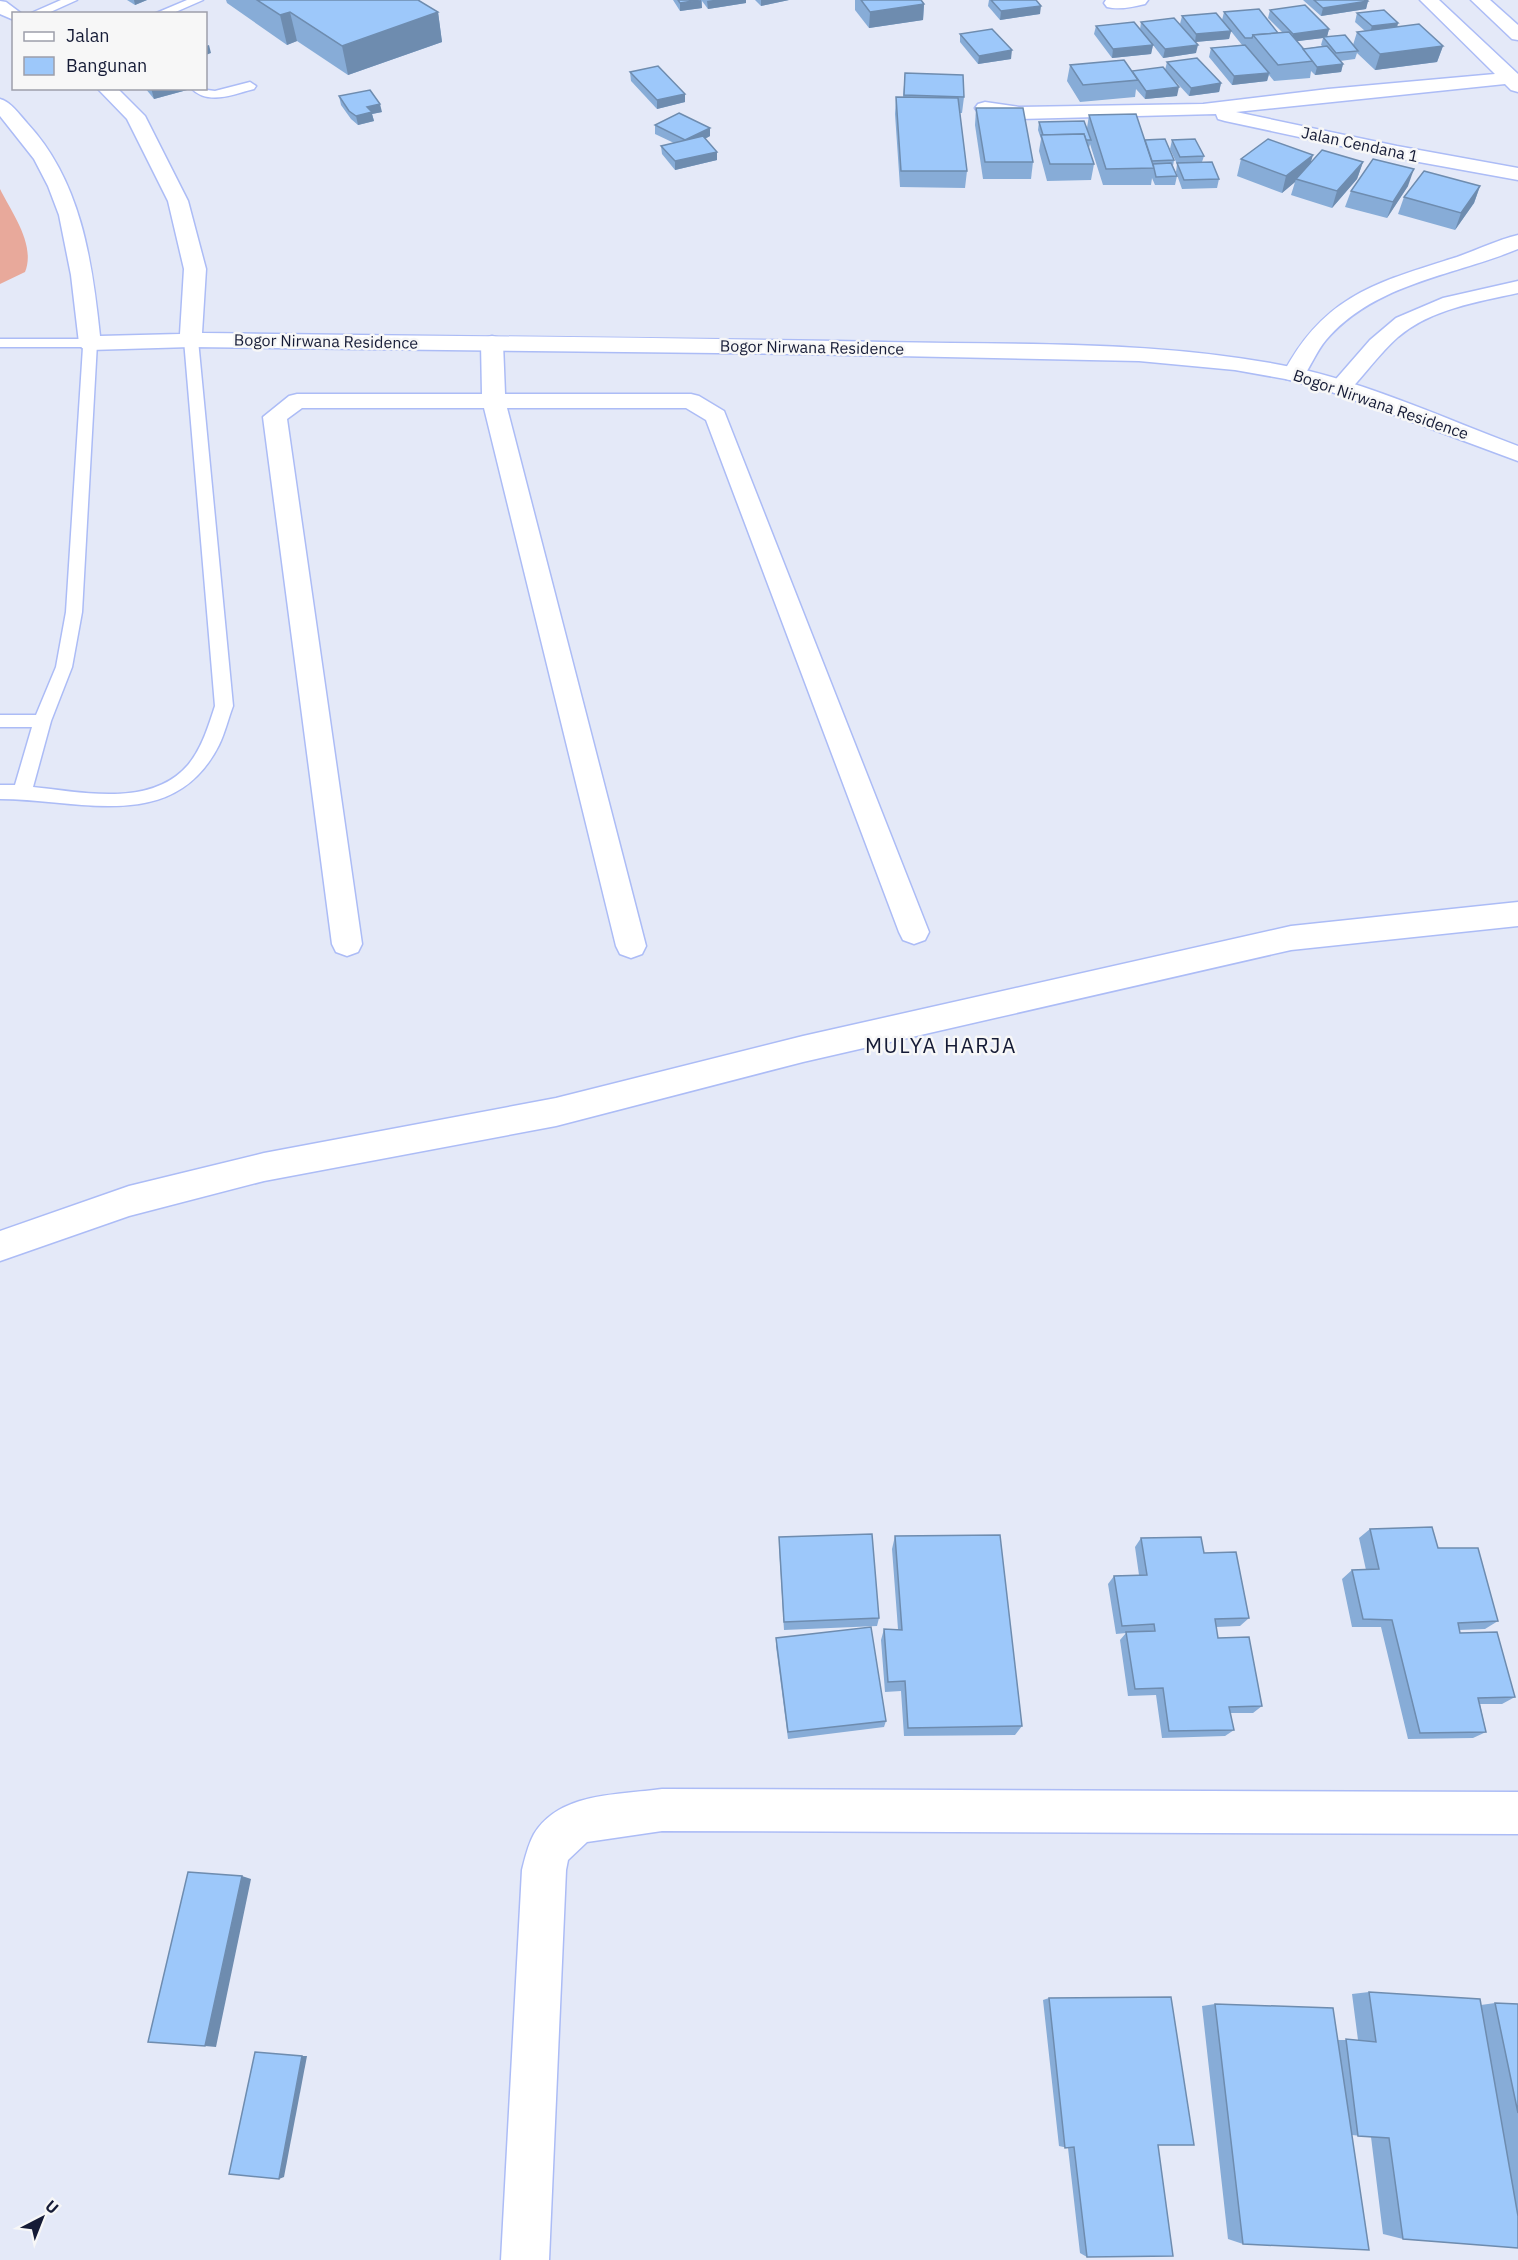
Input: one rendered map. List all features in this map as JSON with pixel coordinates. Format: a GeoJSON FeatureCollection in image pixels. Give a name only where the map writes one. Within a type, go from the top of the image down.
{"type":"FeatureCollection","features":[{"type":"Feature","properties":{"kind":"street"},"geometry":{"type":"LineString","coordinates":[[1113,3],[1139,0]]}},
{"type":"Feature","properties":{"kind":"street"},"geometry":{"type":"LineString","coordinates":[[1429,0],[1514,82]]}},
{"type":"Feature","properties":{"kind":"street"},"geometry":{"type":"LineString","coordinates":[[1479,0],[1518,35]]}},
{"type":"Feature","properties":{"kind":"street"},"geometry":{"type":"LineString","coordinates":[[985,108],[1019,113],[1203,110],[1340,94],[1514,82]]}},
{"type":"Feature","properties":{"kind":"street"},"geometry":{"type":"LineString","coordinates":[[108,90],[135,116],[178,201],[195,269],[191,340]]}},
{"type":"Feature","properties":{"kind":"street"},"geometry":{"type":"LineString","coordinates":[[0,105],[32,139],[48,165],[71,214],[82,267],[90,343]]}},
{"type":"Feature","properties":{"kind":"street","name":"Jalan Cendana 1"},"geometry":{"type":"LineString","coordinates":[[1203,110],[1397,152],[1518,174]]}},
{"type":"Feature","properties":{"kind":"street"},"geometry":{"type":"LineString","coordinates":[[1294,374],[1320,333],[1362,299],[1389,285],[1490,255],[1518,241]]}},
{"type":"Feature","properties":{"kind":"street"},"geometry":{"type":"LineString","coordinates":[[1389,285],[1427,311]]}},
{"type":"Feature","properties":{"kind":"street"},"geometry":{"type":"LineString","coordinates":[[1340,387],[1392,330],[1427,311],[1467,298],[1518,287]]}},
{"type":"Feature","properties":{"kind":"street","name":"Bogor Nirwana Residence"},"geometry":{"type":"LineString","coordinates":[[90,343],[191,340],[492,343],[1139,354],[1235,363],[1294,374],[1340,387],[1518,454]]}},
{"type":"Feature","properties":{"kind":"street"},"geometry":{"type":"LineString","coordinates":[[492,343],[494,401],[631,946]]}},
{"type":"Feature","properties":{"kind":"street"},"geometry":{"type":"LineString","coordinates":[[347,944],[275,417],[297,401],[691,401],[716,416],[914,932]]}},
{"type":"Feature","properties":{"kind":"street"},"geometry":{"type":"LineString","coordinates":[[0,1246],[129,1201],[264,1167],[556,1112],[803,1048],[1291,938],[1518,914]]}},
{"type":"Feature","properties":{"kind":"street"},"geometry":{"type":"LineString","coordinates":[[525,2260],[544,1870],[549,1850],[561,1835],[578,1822],[662,1810],[1518,1813]]}},
{"type":"Feature","properties":{"kind":"lane"},"geometry":{"type":"LineString","coordinates":[[39,12],[71,0]]}},
{"type":"Feature","properties":{"kind":"lane"},"geometry":{"type":"LineString","coordinates":[[164,12],[197,0]]}},
{"type":"Feature","properties":{"kind":"lane"},"geometry":{"type":"LineString","coordinates":[[199,90],[202,94],[209,95],[250,86]]}},
{"type":"Feature","properties":{"kind":"lane"},"geometry":{"type":"LineString","coordinates":[[0,792],[141,800],[174,786],[190,775],[204,759],[218,731],[224,706],[191,340]]}},
{"type":"Feature","properties":{"kind":"lane"},"geometry":{"type":"LineString","coordinates":[[0,343],[90,343],[74,612],[64,667],[42,721],[22,792]]}},
{"type":"Feature","properties":{"kind":"lane"},"geometry":{"type":"LineString","coordinates":[[0,721],[42,721]]}},
{"type":"Feature","properties":{"kind":"shaded area"},"geometry":{"type":"Polygon","coordinates":[[[0,189],[21,229],[28,262],[25,272],[0,284],[0,189]]]}},
{"type":"Feature","properties":{"kind":"building"},"geometry":{"type":"Polygon","coordinates":[[[257,0],[418,0],[438,12],[342,46],[290,12],[280,15],[257,0]]]}},
{"type":"Feature","properties":{"kind":"building"},"geometry":{"type":"Polygon","coordinates":[[[678,0],[699,0],[680,3],[678,0]]]}},
{"type":"Feature","properties":{"kind":"building"},"geometry":{"type":"Polygon","coordinates":[[[861,0],[921,0],[924,4],[870,12],[861,0]]]}},
{"type":"Feature","properties":{"kind":"building"},"geometry":{"type":"Polygon","coordinates":[[[991,0],[1036,0],[1041,6],[1001,11],[991,0]]]}},
{"type":"Feature","properties":{"kind":"building"},"geometry":{"type":"Polygon","coordinates":[[[1314,0],[1367,0],[1368,1],[1323,8],[1314,0]]]}},
{"type":"Feature","properties":{"kind":"building"},"geometry":{"type":"Polygon","coordinates":[[[1305,5],[1329,29],[1293,34],[1270,10],[1305,5]]]}},
{"type":"Feature","properties":{"kind":"building"},"geometry":{"type":"Polygon","coordinates":[[[1259,9],[1278,33],[1245,38],[1224,12],[1259,9]]]}},
{"type":"Feature","properties":{"kind":"building"},"geometry":{"type":"Polygon","coordinates":[[[1384,10],[1398,23],[1372,26],[1357,13],[1384,10]]]}},
{"type":"Feature","properties":{"kind":"building"},"geometry":{"type":"Polygon","coordinates":[[[1216,13],[1231,31],[1196,34],[1182,16],[1216,13]]]}},
{"type":"Feature","properties":{"kind":"building"},"geometry":{"type":"Polygon","coordinates":[[[1174,18],[1198,45],[1165,49],[1141,22],[1174,18]]]}},
{"type":"Feature","properties":{"kind":"building"},"geometry":{"type":"Polygon","coordinates":[[[1134,22],[1153,45],[1113,49],[1096,26],[1134,22]]]}},
{"type":"Feature","properties":{"kind":"building"},"geometry":{"type":"Polygon","coordinates":[[[1419,24],[1443,46],[1380,54],[1357,32],[1419,24]]]}},
{"type":"Feature","properties":{"kind":"building"},"geometry":{"type":"Polygon","coordinates":[[[992,29],[1012,50],[979,56],[960,34],[992,29]]]}},
{"type":"Feature","properties":{"kind":"building"},"geometry":{"type":"Polygon","coordinates":[[[1289,32],[1314,61],[1278,65],[1253,35],[1289,32]]]}},
{"type":"Feature","properties":{"kind":"building"},"geometry":{"type":"Polygon","coordinates":[[[1345,35],[1358,51],[1336,53],[1323,37],[1345,35]]]}},
{"type":"Feature","properties":{"kind":"building"},"geometry":{"type":"Polygon","coordinates":[[[1245,45],[1269,73],[1234,76],[1211,48],[1245,45]]]}},
{"type":"Feature","properties":{"kind":"building"},"geometry":{"type":"Polygon","coordinates":[[[1327,46],[1343,64],[1317,67],[1303,49],[1327,46]]]}},
{"type":"Feature","properties":{"kind":"building"},"geometry":{"type":"Polygon","coordinates":[[[1197,58],[1221,83],[1191,88],[1167,62],[1197,58]]]}},
{"type":"Feature","properties":{"kind":"building"},"geometry":{"type":"Polygon","coordinates":[[[1124,60],[1138,80],[1083,85],[1070,65],[1124,60]]]}},
{"type":"Feature","properties":{"kind":"building"},"geometry":{"type":"Polygon","coordinates":[[[658,66],[685,94],[657,100],[630,72],[658,66]]]}},
{"type":"Feature","properties":{"kind":"building"},"geometry":{"type":"Polygon","coordinates":[[[1163,67],[1179,87],[1146,91],[1132,71],[1163,67]]]}},
{"type":"Feature","properties":{"kind":"building"},"geometry":{"type":"Polygon","coordinates":[[[905,73],[963,75],[964,97],[904,95],[905,73]]]}},
{"type":"Feature","properties":{"kind":"building"},"geometry":{"type":"Polygon","coordinates":[[[370,90],[380,104],[367,107],[372,112],[356,116],[349,111],[339,96],[370,90]]]}},
{"type":"Feature","properties":{"kind":"building"},"geometry":{"type":"Polygon","coordinates":[[[896,97],[958,98],[967,171],[901,171],[896,97]]]}},
{"type":"Feature","properties":{"kind":"building"},"geometry":{"type":"Polygon","coordinates":[[[976,108],[1023,108],[1033,162],[985,162],[976,108]]]}},
{"type":"Feature","properties":{"kind":"building"},"geometry":{"type":"Polygon","coordinates":[[[679,113],[710,128],[685,140],[655,125],[679,113]]]}},
{"type":"Feature","properties":{"kind":"building"},"geometry":{"type":"Polygon","coordinates":[[[1136,114],[1154,168],[1106,169],[1089,115],[1136,114]]]}},
{"type":"Feature","properties":{"kind":"building"},"geometry":{"type":"Polygon","coordinates":[[[1084,121],[1091,140],[1086,140],[1084,134],[1043,135],[1039,122],[1084,121]]]}},
{"type":"Feature","properties":{"kind":"building"},"geometry":{"type":"Polygon","coordinates":[[[1084,134],[1094,164],[1050,164],[1041,135],[1084,134]]]}},
{"type":"Feature","properties":{"kind":"building"},"geometry":{"type":"Polygon","coordinates":[[[703,136],[717,152],[675,161],[661,146],[703,136]]]}},
{"type":"Feature","properties":{"kind":"building"},"geometry":{"type":"Polygon","coordinates":[[[1165,139],[1174,160],[1152,161],[1145,140],[1165,139]]]}},
{"type":"Feature","properties":{"kind":"building"},"geometry":{"type":"Polygon","coordinates":[[[1195,139],[1204,156],[1180,157],[1172,140],[1195,139]]]}},
{"type":"Feature","properties":{"kind":"building"},"geometry":{"type":"Polygon","coordinates":[[[1268,139],[1313,155],[1286,176],[1241,159],[1268,139]]]}},
{"type":"Feature","properties":{"kind":"building"},"geometry":{"type":"Polygon","coordinates":[[[1322,150],[1363,162],[1337,191],[1296,179],[1322,150]]]}},
{"type":"Feature","properties":{"kind":"building"},"geometry":{"type":"Polygon","coordinates":[[[1373,159],[1414,169],[1393,202],[1351,191],[1373,159]]]}},
{"type":"Feature","properties":{"kind":"building"},"geometry":{"type":"Polygon","coordinates":[[[1212,162],[1219,179],[1184,180],[1177,163],[1212,162]]]}},
{"type":"Feature","properties":{"kind":"building"},"geometry":{"type":"Polygon","coordinates":[[[1171,163],[1177,176],[1156,177],[1153,164],[1171,163]]]}},
{"type":"Feature","properties":{"kind":"building"},"geometry":{"type":"Polygon","coordinates":[[[1424,171],[1480,186],[1461,213],[1404,197],[1424,171]]]}},
{"type":"Feature","properties":{"kind":"building"},"geometry":{"type":"Polygon","coordinates":[[[1432,1527],[1438,1548],[1478,1548],[1498,1621],[1458,1623],[1460,1633],[1497,1632],[1515,1697],[1478,1698],[1486,1732],[1420,1733],[1392,1620],[1363,1619],[1352,1570],[1379,1569],[1370,1529],[1432,1527]]]}},
{"type":"Feature","properties":{"kind":"building"},"geometry":{"type":"Polygon","coordinates":[[[872,1534],[879,1618],[784,1622],[779,1537],[872,1534]]]}},
{"type":"Feature","properties":{"kind":"building"},"geometry":{"type":"Polygon","coordinates":[[[1000,1535],[1022,1726],[908,1728],[905,1681],[888,1682],[884,1629],[902,1630],[895,1536],[1000,1535]]]}},
{"type":"Feature","properties":{"kind":"building"},"geometry":{"type":"Polygon","coordinates":[[[1201,1537],[1204,1553],[1236,1552],[1249,1618],[1215,1619],[1218,1638],[1249,1637],[1262,1706],[1229,1707],[1234,1730],[1169,1731],[1163,1688],[1135,1689],[1126,1632],[1155,1631],[1154,1624],[1122,1626],[1114,1576],[1147,1575],[1141,1538],[1201,1537]]]}},
{"type":"Feature","properties":{"kind":"building"},"geometry":{"type":"Polygon","coordinates":[[[871,1627],[886,1721],[788,1732],[776,1638],[871,1627]]]}},
{"type":"Feature","properties":{"kind":"building"},"geometry":{"type":"Polygon","coordinates":[[[188,1872],[242,1876],[205,2046],[148,2042],[188,1872]]]}},
{"type":"Feature","properties":{"kind":"building"},"geometry":{"type":"Polygon","coordinates":[[[1369,1992],[1480,1999],[1518,2216],[1518,2248],[1403,2239],[1389,2138],[1358,2136],[1346,2039],[1376,2042],[1369,1992]]]}},
{"type":"Feature","properties":{"kind":"building"},"geometry":{"type":"Polygon","coordinates":[[[1171,1997],[1194,2145],[1158,2145],[1173,2256],[1087,2257],[1074,2147],[1065,2148],[1049,1998],[1171,1997]]]}},
{"type":"Feature","properties":{"kind":"building"},"geometry":{"type":"Polygon","coordinates":[[[1495,2003],[1518,2004],[1518,2113],[1495,2003]]]}},
{"type":"Feature","properties":{"kind":"building"},"geometry":{"type":"Polygon","coordinates":[[[1215,2004],[1333,2008],[1369,2250],[1243,2244],[1215,2004]]]}},
{"type":"Feature","properties":{"kind":"building"},"geometry":{"type":"Polygon","coordinates":[[[255,2052],[302,2056],[279,2179],[229,2174],[255,2052]]]}},
{"type":"Feature","properties":{"kind":"district","name":"MULYA HARJA"},"geometry":{"type":"Point","coordinates":[941,1046]}}]}
